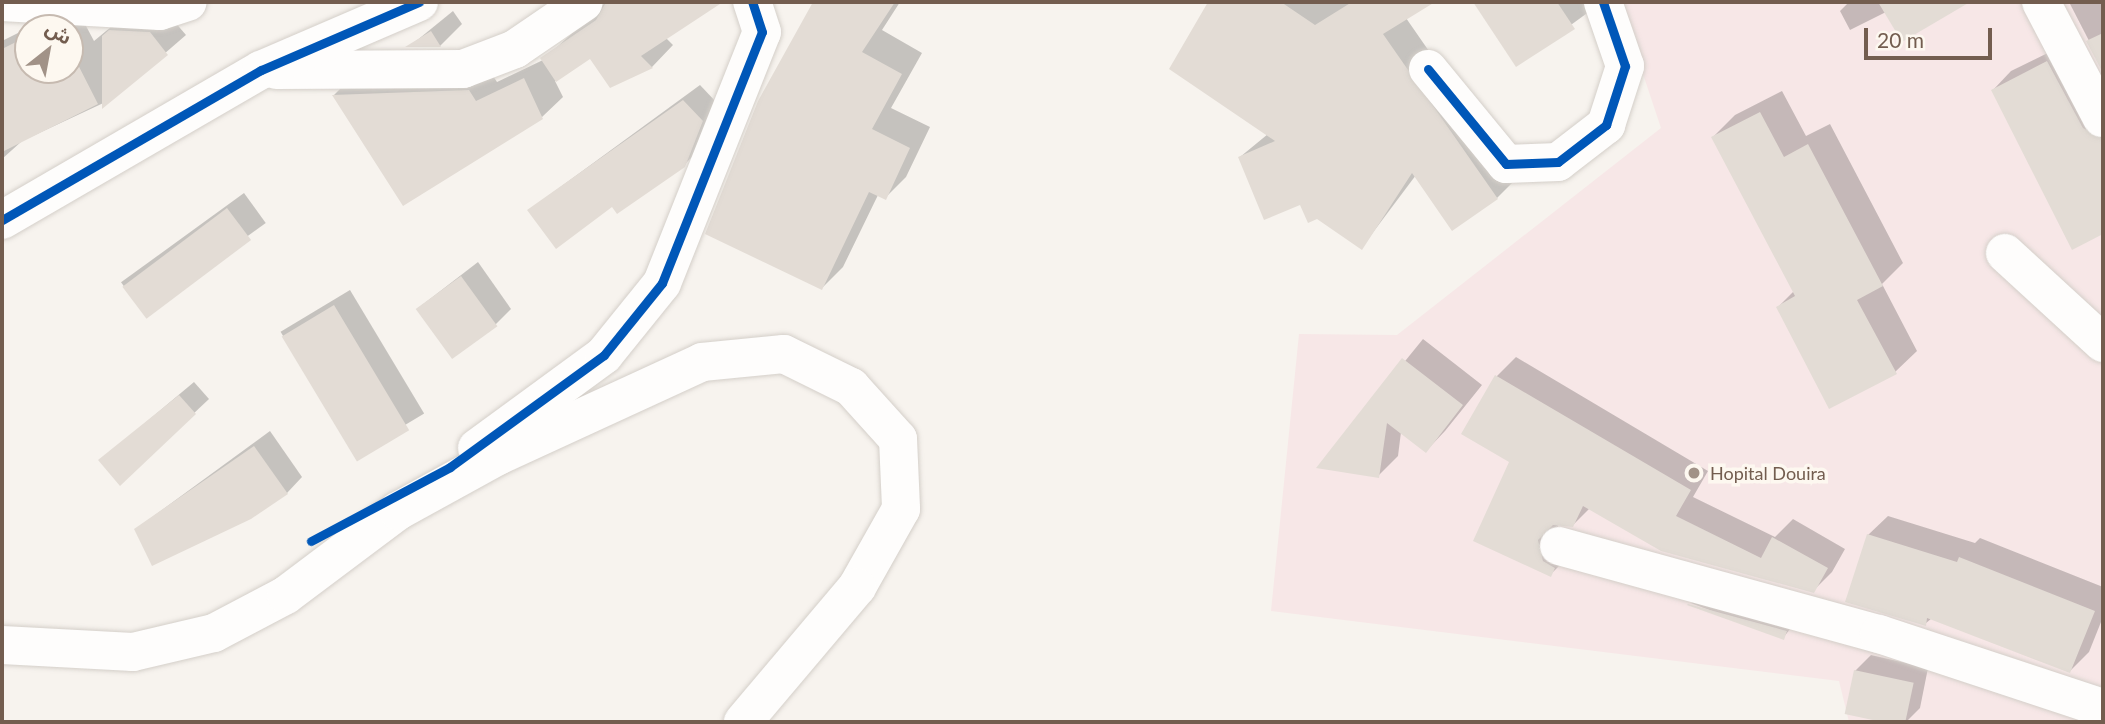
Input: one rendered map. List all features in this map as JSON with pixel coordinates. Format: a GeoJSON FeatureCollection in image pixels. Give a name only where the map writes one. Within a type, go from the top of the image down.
{"type":"FeatureCollection","features":[{"type":"Feature","properties":{"kind":"street"},"geometry":{"type":"LineString","coordinates":[[2,2],[160,11],[188,2]]}},
{"type":"Feature","properties":{"kind":"street"},"geometry":{"type":"LineString","coordinates":[[2,220],[261,70],[419,2]]}},
{"type":"Feature","properties":{"kind":"street"},"geometry":{"type":"LineString","coordinates":[[261,70],[463,69],[515,49],[584,2]]}},
{"type":"Feature","properties":{"kind":"street"},"geometry":{"type":"LineString","coordinates":[[311,541],[450,467],[604,355],[662,283],[762,32],[752,2]]}},
{"type":"Feature","properties":{"kind":"street"},"geometry":{"type":"LineString","coordinates":[[1428,69],[1506,164],[1559,162],[1606,125],[1625,66],[1603,2]]}},
{"type":"Feature","properties":{"kind":"street"},"geometry":{"type":"LineString","coordinates":[[2041,2],[2102,118]]}},
{"type":"Feature","properties":{"kind":"street"},"geometry":{"type":"LineString","coordinates":[[2005,253],[2103,344]]}},
{"type":"Feature","properties":{"kind":"street"},"geometry":{"type":"LineString","coordinates":[[2,645],[133,652],[214,633],[286,595],[398,511],[498,456],[702,362],[784,354],[851,387],[898,439],[901,509],[857,587],[743,722]]}},
{"type":"Feature","properties":{"kind":"street"},"geometry":{"type":"LineString","coordinates":[[1559,546],[1879,634],[2103,708]]}},
{"type":"Feature","properties":{"kind":"shaded area","name":"Hopital Douira"},"geometry":{"type":"Polygon","coordinates":[[[1619,2],[2103,2],[2103,722],[1849,722],[1839,681],[1271,611],[1299,334],[1397,335],[1661,128],[1619,2]]]}},
{"type":"Feature","properties":{"kind":"building"},"geometry":{"type":"Polygon","coordinates":[[[606,2],[723,2],[641,56],[653,68],[610,88],[590,59],[556,82],[540,58],[596,20],[606,2]]]}},
{"type":"Feature","properties":{"kind":"building"},"geometry":{"type":"Polygon","coordinates":[[[813,2],[895,2],[862,52],[902,74],[872,129],[910,148],[886,200],[869,192],[822,290],[705,234],[758,101],[813,2]]]}},
{"type":"Feature","properties":{"kind":"building"},"geometry":{"type":"Polygon","coordinates":[[[1208,2],[1281,2],[1315,25],[1352,2],[1435,2],[1383,34],[1498,199],[1452,231],[1412,173],[1362,250],[1317,219],[1308,223],[1300,205],[1264,220],[1238,157],[1275,141],[1169,69],[1208,2]]]}},
{"type":"Feature","properties":{"kind":"building"},"geometry":{"type":"Polygon","coordinates":[[[1473,2],[1557,2],[1575,29],[1516,67],[1473,2]]]}},
{"type":"Feature","properties":{"kind":"building"},"geometry":{"type":"Polygon","coordinates":[[[1878,2],[1970,2],[1902,42],[1878,2]]]}},
{"type":"Feature","properties":{"kind":"building"},"geometry":{"type":"Polygon","coordinates":[[[109,30],[150,32],[168,55],[102,109],[102,36],[109,30]]]}},
{"type":"Feature","properties":{"kind":"building"},"geometry":{"type":"Polygon","coordinates":[[[431,31],[441,47],[405,47],[431,31]]]}},
{"type":"Feature","properties":{"kind":"building"},"geometry":{"type":"Polygon","coordinates":[[[2103,33],[2103,73],[2086,41],[2103,33]]]}},
{"type":"Feature","properties":{"kind":"building"},"geometry":{"type":"Polygon","coordinates":[[[14,43],[14,84],[84,84],[84,76],[98,104],[2,152],[2,49],[14,43]]]}},
{"type":"Feature","properties":{"kind":"building"},"geometry":{"type":"Polygon","coordinates":[[[2047,61],[2083,128],[2103,139],[2103,234],[2072,250],[1991,90],[2047,61]]]}},
{"type":"Feature","properties":{"kind":"building"},"geometry":{"type":"Polygon","coordinates":[[[524,78],[543,119],[403,206],[332,95],[469,90],[476,101],[524,78]]]}},
{"type":"Feature","properties":{"kind":"building"},"geometry":{"type":"Polygon","coordinates":[[[683,100],[703,121],[685,167],[617,214],[612,207],[556,249],[527,210],[683,100]]]}},
{"type":"Feature","properties":{"kind":"building"},"geometry":{"type":"Polygon","coordinates":[[[1760,112],[1784,157],[1808,144],[1883,286],[1857,300],[1897,374],[1829,409],[1776,307],[1795,296],[1711,137],[1760,112]]]}},
{"type":"Feature","properties":{"kind":"building"},"geometry":{"type":"Polygon","coordinates":[[[227,208],[251,240],[146,319],[122,287],[227,208]]]}},
{"type":"Feature","properties":{"kind":"building"},"geometry":{"type":"Polygon","coordinates":[[[461,276],[497,326],[452,359],[416,309],[461,276]]]}},
{"type":"Feature","properties":{"kind":"building"},"geometry":{"type":"Polygon","coordinates":[[[334,305],[409,430],[357,462],[282,336],[334,305]]]}},
{"type":"Feature","properties":{"kind":"building"},"geometry":{"type":"Polygon","coordinates":[[[1402,358],[1463,405],[1426,453],[1387,423],[1379,478],[1316,468],[1402,358]]]}},
{"type":"Feature","properties":{"kind":"building"},"geometry":{"type":"Polygon","coordinates":[[[1495,375],[1691,490],[1676,516],[1761,558],[1772,537],[1828,568],[1814,593],[1661,551],[1583,506],[1573,527],[1553,525],[1538,540],[1543,561],[1555,568],[1551,577],[1473,541],[1509,462],[1461,434],[1495,375]]]}},
{"type":"Feature","properties":{"kind":"building"},"geometry":{"type":"Polygon","coordinates":[[[179,395],[196,414],[120,486],[98,460],[179,395]]]}},
{"type":"Feature","properties":{"kind":"building"},"geometry":{"type":"Polygon","coordinates":[[[254,446],[288,494],[251,519],[152,566],[134,529],[254,446]]]}},
{"type":"Feature","properties":{"kind":"building"},"geometry":{"type":"Polygon","coordinates":[[[1867,534],[1957,562],[1959,557],[2095,611],[2070,673],[1927,618],[1926,626],[1845,602],[1867,534]]]}},
{"type":"Feature","properties":{"kind":"building"},"geometry":{"type":"Polygon","coordinates":[[[1688,604],[1787,631],[1784,640],[1688,604]]]}},
{"type":"Feature","properties":{"kind":"building"},"geometry":{"type":"Polygon","coordinates":[[[1854,670],[1914,683],[1905,722],[1882,722],[1845,714],[1854,670]]]}},
{"type":"Feature","properties":{"kind":"cycle path"},"geometry":{"type":"LineString","coordinates":[[2,220],[261,70],[419,2]]}},
{"type":"Feature","properties":{"kind":"cycle path"},"geometry":{"type":"LineString","coordinates":[[311,541],[450,467],[604,355],[662,283],[762,32],[752,2]]}},
{"type":"Feature","properties":{"kind":"cycle path"},"geometry":{"type":"LineString","coordinates":[[1428,69],[1506,164],[1558,162],[1606,125],[1625,66],[1603,2]]}},
{"type":"Feature","properties":{"kind":"place","name":"Hopital Douira"},"geometry":{"type":"Point","coordinates":[1694,473]}}]}
